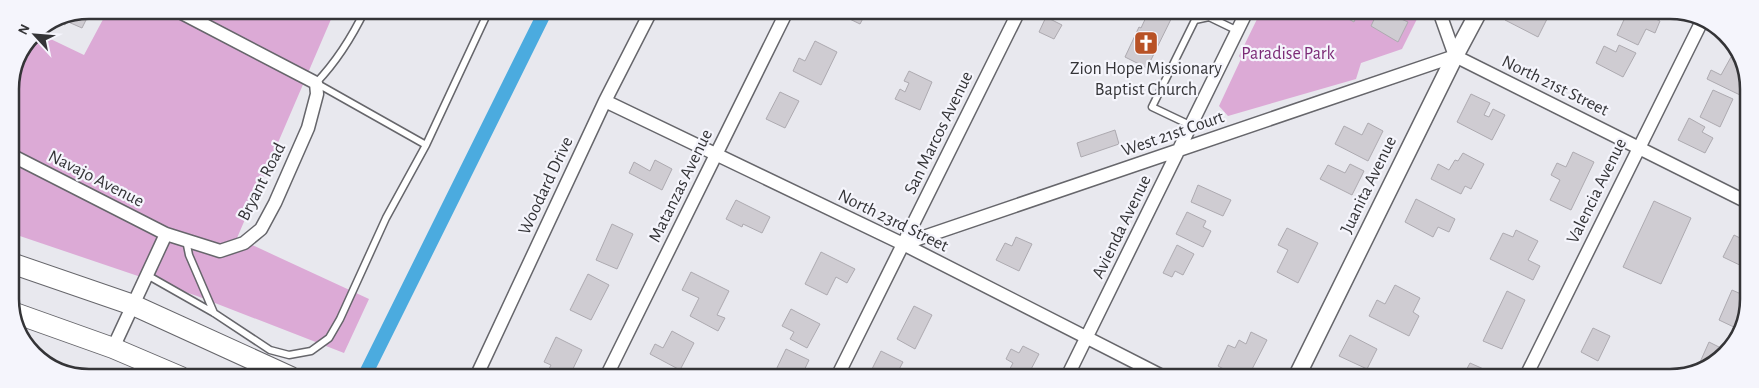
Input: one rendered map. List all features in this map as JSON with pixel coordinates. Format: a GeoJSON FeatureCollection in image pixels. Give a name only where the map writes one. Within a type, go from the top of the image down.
{"type":"FeatureCollection","features":[{"type":"Feature","properties":{"kind":"main road"},"geometry":{"type":"LineString","coordinates":[[19,266],[133,305],[273,369]]}},
{"type":"Feature","properties":{"kind":"main road"},"geometry":{"type":"LineString","coordinates":[[20,315],[113,348],[162,369]]}},
{"type":"Feature","properties":{"kind":"street"},"geometry":{"type":"LineString","coordinates":[[193,19],[316,83]]}},
{"type":"Feature","properties":{"kind":"street","name":"Woodard Drive"},"geometry":{"type":"LineString","coordinates":[[480,369],[605,101],[646,19]]}},
{"type":"Feature","properties":{"kind":"street","name":"Matanzas Avenue"},"geometry":{"type":"LineString","coordinates":[[610,369],[783,19]]}},
{"type":"Feature","properties":{"kind":"street","name":"San Marcos Avenue"},"geometry":{"type":"LineString","coordinates":[[841,369],[1015,19]]}},
{"type":"Feature","properties":{"kind":"street","name":"Avienda Avenue"},"geometry":{"type":"LineString","coordinates":[[1070,369],[1243,19]]}},
{"type":"Feature","properties":{"kind":"street"},"geometry":{"type":"LineString","coordinates":[[1442,19],[1455,56]]}},
{"type":"Feature","properties":{"kind":"street","name":"Juanita Avenue"},"geometry":{"type":"LineString","coordinates":[[1300,369],[1474,19]]}},
{"type":"Feature","properties":{"kind":"street","name":"Valencia Avenue"},"geometry":{"type":"LineString","coordinates":[[1529,369],[1699,25]]}},
{"type":"Feature","properties":{"kind":"street","name":"West 21st Court"},"geometry":{"type":"LineString","coordinates":[[904,244],[1455,56]]}},
{"type":"Feature","properties":{"kind":"street","name":"North 21st Street"},"geometry":{"type":"LineString","coordinates":[[1455,56],[1740,198]]}},
{"type":"Feature","properties":{"kind":"street","name":"Bryant Road"},"geometry":{"type":"LineString","coordinates":[[166,234],[220,251],[244,243],[261,229],[275,203],[308,128],[316,101],[316,83]]}},
{"type":"Feature","properties":{"kind":"street","name":"North 23rd Street"},"geometry":{"type":"LineString","coordinates":[[605,101],[904,244],[1148,369]]}},
{"type":"Feature","properties":{"kind":"street","name":"Navajo Avenue"},"geometry":{"type":"LineString","coordinates":[[19,159],[166,234]]}},
{"type":"Feature","properties":{"kind":"street"},"geometry":{"type":"LineString","coordinates":[[113,348],[166,234]]}},
{"type":"Feature","properties":{"kind":"lane"},"geometry":{"type":"LineString","coordinates":[[361,19],[343,51],[331,68],[316,83],[426,145]]}},
{"type":"Feature","properties":{"kind":"lane"},"geometry":{"type":"LineString","coordinates":[[147,276],[214,313],[270,350],[289,354],[311,352],[328,338],[340,319],[386,218],[426,145],[485,19]]}},
{"type":"Feature","properties":{"kind":"lane"},"geometry":{"type":"LineString","coordinates":[[1192,126],[1152,107],[1195,20],[1200,19]]}},
{"type":"Feature","properties":{"kind":"lane"},"geometry":{"type":"LineString","coordinates":[[1213,19],[1238,31]]}},
{"type":"Feature","properties":{"kind":"lane"},"geometry":{"type":"LineString","coordinates":[[186,240],[189,255],[214,313]]}},
{"type":"Feature","properties":{"kind":"green space"},"geometry":{"type":"Polygon","coordinates":[[[103,19],[331,19],[237,238],[369,299],[344,353],[197,296],[19,236],[19,84],[21,71],[33,46],[44,36],[84,55],[103,19]]]}},
{"type":"Feature","properties":{"kind":"green space","name":"Paradise Park"},"geometry":{"type":"Polygon","coordinates":[[[1257,19],[1417,19],[1402,49],[1361,63],[1356,79],[1228,116],[1219,106],[1241,59],[1239,56],[1257,19]]]}},
{"type":"Feature","properties":{"kind":"building"},"geometry":{"type":"Polygon","coordinates":[[[86,19],[82,28],[68,22],[86,19]]]}},
{"type":"Feature","properties":{"kind":"building"},"geometry":{"type":"Polygon","coordinates":[[[850,19],[863,19],[860,24],[850,19]]]}},
{"type":"Feature","properties":{"kind":"building"},"geometry":{"type":"Polygon","coordinates":[[[1045,19],[1050,19],[1062,25],[1054,39],[1039,32],[1045,19]]]}},
{"type":"Feature","properties":{"kind":"building","name":"Zion Hope Missionary Baptist Church"},"geometry":{"type":"Polygon","coordinates":[[[1145,19],[1171,19],[1147,68],[1125,57],[1139,27],[1141,28],[1145,19]]]}},
{"type":"Feature","properties":{"kind":"building"},"geometry":{"type":"Polygon","coordinates":[[[1374,19],[1401,19],[1408,22],[1398,42],[1371,26],[1374,19]]]}},
{"type":"Feature","properties":{"kind":"building"},"geometry":{"type":"Polygon","coordinates":[[[1506,19],[1547,19],[1538,37],[1506,19]]]}},
{"type":"Feature","properties":{"kind":"building"},"geometry":{"type":"Polygon","coordinates":[[[1624,19],[1656,19],[1660,21],[1655,33],[1646,29],[1638,45],[1617,35],[1624,19]]]}},
{"type":"Feature","properties":{"kind":"building"},"geometry":{"type":"Polygon","coordinates":[[[815,41],[837,52],[821,85],[793,71],[799,58],[805,61],[815,41]]]}},
{"type":"Feature","properties":{"kind":"building"},"geometry":{"type":"Polygon","coordinates":[[[1619,45],[1636,53],[1623,77],[1596,63],[1604,46],[1616,52],[1619,45]]]}},
{"type":"Feature","properties":{"kind":"building"},"geometry":{"type":"Polygon","coordinates":[[[1731,57],[1733,58],[1739,75],[1740,95],[1707,79],[1711,70],[1721,75],[1731,57]]]}},
{"type":"Feature","properties":{"kind":"building"},"geometry":{"type":"Polygon","coordinates":[[[909,71],[932,82],[920,110],[895,99],[900,89],[905,92],[909,83],[904,81],[909,71]]]}},
{"type":"Feature","properties":{"kind":"building"},"geometry":{"type":"Polygon","coordinates":[[[1713,90],[1733,99],[1720,127],[1700,117],[1713,90]]]}},
{"type":"Feature","properties":{"kind":"building"},"geometry":{"type":"Polygon","coordinates":[[[780,92],[799,101],[785,128],[766,119],[780,92]]]}},
{"type":"Feature","properties":{"kind":"building"},"geometry":{"type":"Polygon","coordinates":[[[1471,94],[1490,103],[1484,115],[1489,117],[1493,109],[1505,115],[1492,140],[1457,122],[1471,94]]]}},
{"type":"Feature","properties":{"kind":"building"},"geometry":{"type":"Polygon","coordinates":[[[1689,118],[1705,127],[1702,132],[1713,138],[1705,153],[1678,140],[1689,118]]]}},
{"type":"Feature","properties":{"kind":"building"},"geometry":{"type":"Polygon","coordinates":[[[1368,123],[1383,131],[1368,161],[1335,144],[1344,126],[1362,135],[1368,123]]]}},
{"type":"Feature","properties":{"kind":"building"},"geometry":{"type":"Polygon","coordinates":[[[1115,130],[1119,144],[1081,157],[1077,143],[1115,130]]]}},
{"type":"Feature","properties":{"kind":"building"},"geometry":{"type":"Polygon","coordinates":[[[1573,152],[1594,162],[1571,210],[1550,200],[1560,180],[1551,175],[1557,163],[1566,167],[1573,152]]]}},
{"type":"Feature","properties":{"kind":"building"},"geometry":{"type":"Polygon","coordinates":[[[1463,153],[1484,164],[1471,189],[1465,186],[1461,194],[1431,179],[1438,164],[1449,170],[1455,160],[1458,161],[1463,153]]]}},
{"type":"Feature","properties":{"kind":"building"},"geometry":{"type":"Polygon","coordinates":[[[655,160],[672,169],[662,190],[629,173],[634,162],[650,171],[655,160]]]}},
{"type":"Feature","properties":{"kind":"building"},"geometry":{"type":"Polygon","coordinates":[[[1350,164],[1364,171],[1352,195],[1320,179],[1328,165],[1345,173],[1350,164]]]}},
{"type":"Feature","properties":{"kind":"building"},"geometry":{"type":"Polygon","coordinates":[[[1198,185],[1231,200],[1223,216],[1191,202],[1198,185]]]}},
{"type":"Feature","properties":{"kind":"building"},"geometry":{"type":"Polygon","coordinates":[[[1416,199],[1455,219],[1449,232],[1438,227],[1433,237],[1405,222],[1416,199]]]}},
{"type":"Feature","properties":{"kind":"building"},"geometry":{"type":"Polygon","coordinates":[[[736,200],[770,217],[762,233],[743,224],[742,227],[726,219],[736,200]]]}},
{"type":"Feature","properties":{"kind":"building"},"geometry":{"type":"Polygon","coordinates":[[[1654,201],[1691,218],[1661,284],[1623,267],[1654,201]]]}},
{"type":"Feature","properties":{"kind":"building"},"geometry":{"type":"Polygon","coordinates":[[[1187,212],[1206,221],[1203,227],[1211,231],[1203,247],[1176,234],[1187,212]]]}},
{"type":"Feature","properties":{"kind":"building"},"geometry":{"type":"Polygon","coordinates":[[[612,224],[633,234],[617,269],[596,260],[612,224]]]}},
{"type":"Feature","properties":{"kind":"building"},"geometry":{"type":"Polygon","coordinates":[[[1287,228],[1318,243],[1298,283],[1277,272],[1288,250],[1278,245],[1287,228]]]}},
{"type":"Feature","properties":{"kind":"building"},"geometry":{"type":"Polygon","coordinates":[[[1516,230],[1538,241],[1528,260],[1540,266],[1533,280],[1490,259],[1503,233],[1513,237],[1516,230]]]}},
{"type":"Feature","properties":{"kind":"building"},"geometry":{"type":"Polygon","coordinates":[[[1734,235],[1740,238],[1740,265],[1723,257],[1734,235]]]}},
{"type":"Feature","properties":{"kind":"building"},"geometry":{"type":"Polygon","coordinates":[[[1016,237],[1032,244],[1019,271],[996,260],[1005,243],[1012,246],[1016,237]]]}},
{"type":"Feature","properties":{"kind":"building"},"geometry":{"type":"Polygon","coordinates":[[[1177,245],[1194,254],[1183,275],[1175,271],[1172,277],[1163,273],[1177,245]]]}},
{"type":"Feature","properties":{"kind":"building"},"geometry":{"type":"Polygon","coordinates":[[[821,252],[855,269],[847,283],[836,277],[827,295],[805,284],[821,252]]]}},
{"type":"Feature","properties":{"kind":"building"},"geometry":{"type":"Polygon","coordinates":[[[691,272],[729,291],[717,315],[725,318],[718,331],[690,316],[699,298],[682,290],[691,272]]]}},
{"type":"Feature","properties":{"kind":"building"},"geometry":{"type":"Polygon","coordinates":[[[588,274],[609,285],[591,320],[570,310],[588,274]]]}},
{"type":"Feature","properties":{"kind":"building"},"geometry":{"type":"Polygon","coordinates":[[[1395,285],[1420,298],[1413,312],[1419,316],[1409,336],[1369,316],[1377,300],[1385,304],[1395,285]]]}},
{"type":"Feature","properties":{"kind":"building"},"geometry":{"type":"Polygon","coordinates":[[[1732,290],[1740,294],[1739,313],[1734,327],[1719,320],[1732,290]]]}},
{"type":"Feature","properties":{"kind":"building"},"geometry":{"type":"Polygon","coordinates":[[[1507,291],[1525,300],[1502,349],[1483,341],[1507,291]]]}},
{"type":"Feature","properties":{"kind":"building"},"geometry":{"type":"Polygon","coordinates":[[[914,306],[932,315],[915,349],[897,339],[914,306]]]}},
{"type":"Feature","properties":{"kind":"building"},"geometry":{"type":"Polygon","coordinates":[[[791,309],[820,324],[807,348],[790,339],[794,332],[782,326],[791,309]]]}},
{"type":"Feature","properties":{"kind":"building"},"geometry":{"type":"Polygon","coordinates":[[[1593,328],[1610,336],[1598,361],[1581,352],[1593,328]]]}},
{"type":"Feature","properties":{"kind":"building"},"geometry":{"type":"Polygon","coordinates":[[[672,331],[694,343],[681,369],[650,354],[655,344],[663,348],[672,331]]]}},
{"type":"Feature","properties":{"kind":"building"},"geometry":{"type":"Polygon","coordinates":[[[1251,332],[1267,340],[1252,369],[1224,369],[1218,366],[1228,345],[1235,348],[1239,340],[1246,344],[1251,332]]]}},
{"type":"Feature","properties":{"kind":"building"},"geometry":{"type":"Polygon","coordinates":[[[1350,335],[1377,349],[1367,369],[1339,356],[1350,335]]]}},
{"type":"Feature","properties":{"kind":"building"},"geometry":{"type":"Polygon","coordinates":[[[556,337],[582,350],[573,369],[549,369],[551,365],[544,362],[556,337]]]}},
{"type":"Feature","properties":{"kind":"building"},"geometry":{"type":"Polygon","coordinates":[[[1709,342],[1720,348],[1716,352],[1700,362],[1709,342]]]}},
{"type":"Feature","properties":{"kind":"building"},"geometry":{"type":"Polygon","coordinates":[[[1023,346],[1039,354],[1031,369],[1010,369],[1013,363],[1006,359],[1011,349],[1019,353],[1023,346]]]}},
{"type":"Feature","properties":{"kind":"building"},"geometry":{"type":"Polygon","coordinates":[[[786,349],[809,360],[805,369],[776,369],[786,349]]]}},
{"type":"Feature","properties":{"kind":"building"},"geometry":{"type":"Polygon","coordinates":[[[881,351],[903,362],[899,369],[872,369],[881,351]]]}},
{"type":"Feature","properties":{"kind":"building"},"geometry":{"type":"Polygon","coordinates":[[[1470,363],[1484,369],[1467,369],[1470,363]]]}},
{"type":"Feature","properties":{"kind":"waterway"},"geometry":{"type":"LineString","coordinates":[[368,369],[542,19]]}},
{"type":"Feature","properties":{"kind":"place","name":"Zion Hope Missionary Baptist Church"},"geometry":{"type":"Point","coordinates":[1146,43]}}]}
